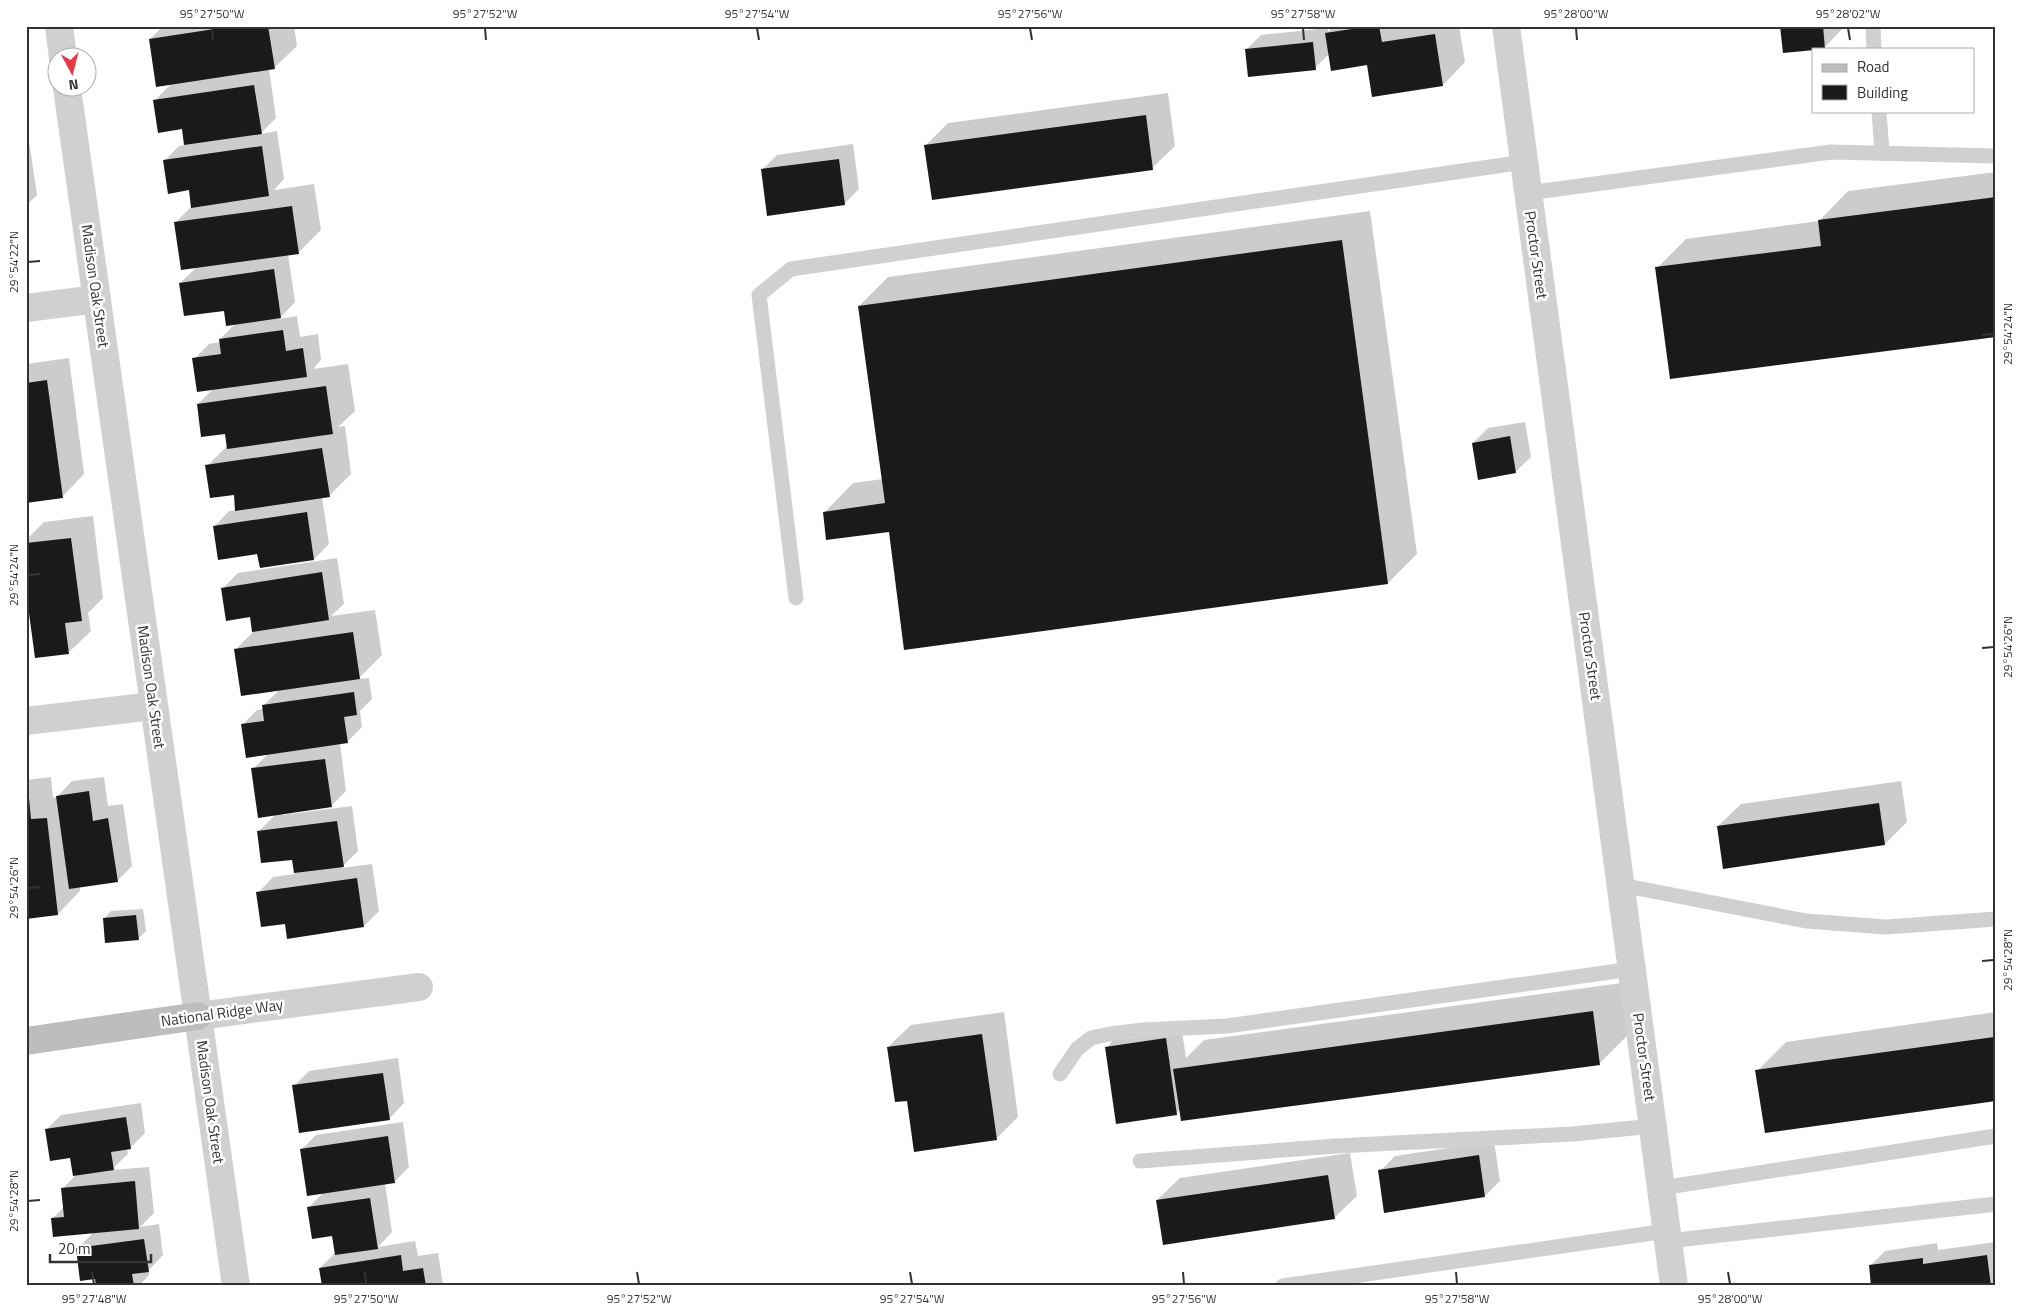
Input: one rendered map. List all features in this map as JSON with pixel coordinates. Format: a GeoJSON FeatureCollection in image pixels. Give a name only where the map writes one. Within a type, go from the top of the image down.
{"type":"FeatureCollection","features":[{"type":"Feature","properties":{"kind":"street"},"geometry":{"type":"LineString","coordinates":[[59,26],[62,48]]}},
{"type":"Feature","properties":{"kind":"street","name":"Proctor Street"},"geometry":{"type":"LineString","coordinates":[[1506,26],[1674,1286]]}},
{"type":"Feature","properties":{"kind":"street","name":"Madison Oak Street"},"geometry":{"type":"LineString","coordinates":[[68,98],[236,1286]]}},
{"type":"Feature","properties":{"kind":"street"},"geometry":{"type":"LineString","coordinates":[[26,308],[97,299]]}},
{"type":"Feature","properties":{"kind":"street"},"geometry":{"type":"LineString","coordinates":[[26,722],[153,706]]}},
{"type":"Feature","properties":{"kind":"street","name":"National Ridge Way"},"geometry":{"type":"LineString","coordinates":[[26,1041],[419,987]]}},
{"type":"Feature","properties":{"kind":"lane"},"geometry":{"type":"LineString","coordinates":[[1873,26],[1874,48]]}},
{"type":"Feature","properties":{"kind":"lane"},"geometry":{"type":"LineString","coordinates":[[1879,112],[1882,153]]}},
{"type":"Feature","properties":{"kind":"lane"},"geometry":{"type":"LineString","coordinates":[[1528,193],[1831,152],[1996,156]]}},
{"type":"Feature","properties":{"kind":"lane"},"geometry":{"type":"LineString","coordinates":[[796,598],[759,295],[792,269],[1524,162]]}},
{"type":"Feature","properties":{"kind":"lane"},"geometry":{"type":"LineString","coordinates":[[1621,885],[1806,921],[1886,927],[1996,919]]}},
{"type":"Feature","properties":{"kind":"lane"},"geometry":{"type":"LineString","coordinates":[[1060,1074],[1077,1049],[1091,1038],[1110,1034],[1142,1030],[1227,1026],[1632,969]]}},
{"type":"Feature","properties":{"kind":"lane"},"geometry":{"type":"LineString","coordinates":[[1140,1161],[1336,1146],[1573,1134],[1653,1126]]}},
{"type":"Feature","properties":{"kind":"lane"},"geometry":{"type":"LineString","coordinates":[[1661,1188],[1996,1136]]}},
{"type":"Feature","properties":{"kind":"lane"},"geometry":{"type":"LineString","coordinates":[[1283,1286],[1668,1236],[1996,1204]]}},
{"type":"Feature","properties":{"kind":"building"},"geometry":{"type":"Polygon","coordinates":[[[234,26],[268,26],[275,69],[156,87],[149,39],[234,26]]]}},
{"type":"Feature","properties":{"kind":"building"},"geometry":{"type":"Polygon","coordinates":[[[1379,26],[1382,42],[1435,34],[1443,86],[1372,97],[1367,65],[1331,71],[1325,33],[1379,26]]]}},
{"type":"Feature","properties":{"kind":"building"},"geometry":{"type":"Polygon","coordinates":[[[1780,26],[1823,26],[1825,48],[1812,48],[1812,50],[1783,53],[1780,26]]]}},
{"type":"Feature","properties":{"kind":"building"},"geometry":{"type":"Polygon","coordinates":[[[1313,42],[1316,70],[1248,77],[1245,49],[1313,42]]]}},
{"type":"Feature","properties":{"kind":"building"},"geometry":{"type":"Polygon","coordinates":[[[254,85],[262,134],[184,145],[182,129],[158,133],[153,100],[254,85]]]}},
{"type":"Feature","properties":{"kind":"building"},"geometry":{"type":"Polygon","coordinates":[[[1146,115],[1153,170],[932,200],[924,145],[1146,115]]]}},
{"type":"Feature","properties":{"kind":"building"},"geometry":{"type":"Polygon","coordinates":[[[262,146],[269,196],[191,208],[189,190],[168,194],[163,160],[262,146]]]}},
{"type":"Feature","properties":{"kind":"building"},"geometry":{"type":"Polygon","coordinates":[[[839,159],[845,205],[767,216],[761,169],[839,159]]]}},
{"type":"Feature","properties":{"kind":"building"},"geometry":{"type":"Polygon","coordinates":[[[1996,197],[1996,337],[1670,379],[1655,267],[1821,246],[1818,220],[1996,197]]]}},
{"type":"Feature","properties":{"kind":"building"},"geometry":{"type":"Polygon","coordinates":[[[292,206],[299,254],[181,270],[174,222],[292,206]]]}},
{"type":"Feature","properties":{"kind":"building"},"geometry":{"type":"Polygon","coordinates":[[[1342,240],[1388,584],[904,650],[889,532],[826,540],[823,512],[885,503],[858,306],[1342,240]]]}},
{"type":"Feature","properties":{"kind":"building"},"geometry":{"type":"Polygon","coordinates":[[[274,269],[281,318],[226,326],[224,311],[184,316],[179,283],[274,269]]]}},
{"type":"Feature","properties":{"kind":"building"},"geometry":{"type":"Polygon","coordinates":[[[283,330],[286,351],[303,348],[307,377],[197,392],[192,358],[221,354],[219,339],[283,330]]]}},
{"type":"Feature","properties":{"kind":"building"},"geometry":{"type":"Polygon","coordinates":[[[47,380],[63,498],[26,503],[26,383],[47,380]]]}},
{"type":"Feature","properties":{"kind":"building"},"geometry":{"type":"Polygon","coordinates":[[[326,386],[333,434],[227,449],[225,434],[201,437],[197,404],[326,386]]]}},
{"type":"Feature","properties":{"kind":"building"},"geometry":{"type":"Polygon","coordinates":[[[1510,436],[1516,473],[1478,480],[1472,443],[1510,436]]]}},
{"type":"Feature","properties":{"kind":"building"},"geometry":{"type":"Polygon","coordinates":[[[322,448],[330,497],[235,511],[234,495],[210,498],[205,465],[322,448]]]}},
{"type":"Feature","properties":{"kind":"building"},"geometry":{"type":"Polygon","coordinates":[[[307,512],[314,560],[260,568],[257,554],[218,560],[213,526],[307,512]]]}},
{"type":"Feature","properties":{"kind":"building"},"geometry":{"type":"Polygon","coordinates":[[[71,538],[82,621],[65,623],[69,654],[35,658],[26,591],[26,543],[71,538]]]}},
{"type":"Feature","properties":{"kind":"building"},"geometry":{"type":"Polygon","coordinates":[[[322,572],[329,620],[252,632],[250,617],[226,621],[221,588],[322,572]]]}},
{"type":"Feature","properties":{"kind":"building"},"geometry":{"type":"Polygon","coordinates":[[[353,632],[360,679],[241,696],[234,649],[353,632]]]}},
{"type":"Feature","properties":{"kind":"building"},"geometry":{"type":"Polygon","coordinates":[[[354,692],[357,715],[344,717],[348,743],[246,758],[241,724],[264,721],[262,705],[354,692]]]}},
{"type":"Feature","properties":{"kind":"building"},"geometry":{"type":"Polygon","coordinates":[[[325,759],[332,807],[258,818],[251,768],[325,759]]]}},
{"type":"Feature","properties":{"kind":"building"},"geometry":{"type":"Polygon","coordinates":[[[89,791],[93,821],[108,818],[118,882],[69,889],[56,796],[89,791]]]}},
{"type":"Feature","properties":{"kind":"building"},"geometry":{"type":"Polygon","coordinates":[[[29,798],[31,819],[47,818],[58,915],[26,919],[26,799],[29,798]]]}},
{"type":"Feature","properties":{"kind":"building"},"geometry":{"type":"Polygon","coordinates":[[[1879,803],[1885,845],[1723,869],[1717,826],[1879,803]]]}},
{"type":"Feature","properties":{"kind":"building"},"geometry":{"type":"Polygon","coordinates":[[[337,821],[344,867],[294,873],[292,860],[261,863],[257,831],[337,821]]]}},
{"type":"Feature","properties":{"kind":"building"},"geometry":{"type":"Polygon","coordinates":[[[357,878],[364,927],[287,939],[285,924],[261,927],[256,892],[357,878]]]}},
{"type":"Feature","properties":{"kind":"building"},"geometry":{"type":"Polygon","coordinates":[[[136,915],[139,940],[105,943],[103,918],[136,915]]]}},
{"type":"Feature","properties":{"kind":"building"},"geometry":{"type":"Polygon","coordinates":[[[1593,1011],[1600,1065],[1181,1121],[1173,1069],[1593,1011]]]}},
{"type":"Feature","properties":{"kind":"building"},"geometry":{"type":"Polygon","coordinates":[[[982,1034],[997,1140],[914,1152],[907,1101],[895,1102],[887,1047],[982,1034]]]}},
{"type":"Feature","properties":{"kind":"building"},"geometry":{"type":"Polygon","coordinates":[[[1994,1037],[1996,1052],[1996,1101],[1765,1133],[1755,1070],[1994,1037]]]}},
{"type":"Feature","properties":{"kind":"building"},"geometry":{"type":"Polygon","coordinates":[[[1166,1038],[1177,1115],[1116,1124],[1105,1047],[1166,1038]]]}},
{"type":"Feature","properties":{"kind":"building"},"geometry":{"type":"Polygon","coordinates":[[[383,1073],[390,1120],[299,1133],[292,1085],[383,1073]]]}},
{"type":"Feature","properties":{"kind":"building"},"geometry":{"type":"Polygon","coordinates":[[[126,1117],[131,1149],[111,1152],[114,1170],[73,1176],[70,1158],[50,1161],[45,1129],[126,1117]]]}},
{"type":"Feature","properties":{"kind":"building"},"geometry":{"type":"Polygon","coordinates":[[[388,1136],[395,1183],[307,1196],[300,1149],[388,1136]]]}},
{"type":"Feature","properties":{"kind":"building"},"geometry":{"type":"Polygon","coordinates":[[[1479,1155],[1485,1197],[1384,1213],[1378,1170],[1479,1155]]]}},
{"type":"Feature","properties":{"kind":"building"},"geometry":{"type":"Polygon","coordinates":[[[1328,1175],[1335,1219],[1163,1245],[1156,1200],[1328,1175]]]}},
{"type":"Feature","properties":{"kind":"building"},"geometry":{"type":"Polygon","coordinates":[[[135,1181],[139,1229],[53,1237],[51,1218],[64,1217],[61,1188],[135,1181]]]}},
{"type":"Feature","properties":{"kind":"building"},"geometry":{"type":"Polygon","coordinates":[[[370,1198],[378,1249],[335,1255],[332,1236],[312,1239],[307,1207],[370,1198]]]}},
{"type":"Feature","properties":{"kind":"building"},"geometry":{"type":"Polygon","coordinates":[[[144,1239],[149,1272],[132,1274],[134,1286],[96,1286],[95,1279],[80,1281],[76,1248],[144,1239]]]}},
{"type":"Feature","properties":{"kind":"building"},"geometry":{"type":"Polygon","coordinates":[[[401,1255],[403,1271],[423,1268],[426,1286],[322,1286],[319,1268],[401,1255]]]}},
{"type":"Feature","properties":{"kind":"building"},"geometry":{"type":"Polygon","coordinates":[[[1987,1255],[1991,1286],[1948,1286],[1947,1283],[1928,1286],[1871,1286],[1869,1265],[1923,1258],[1923,1264],[1987,1255]]]}}]}
